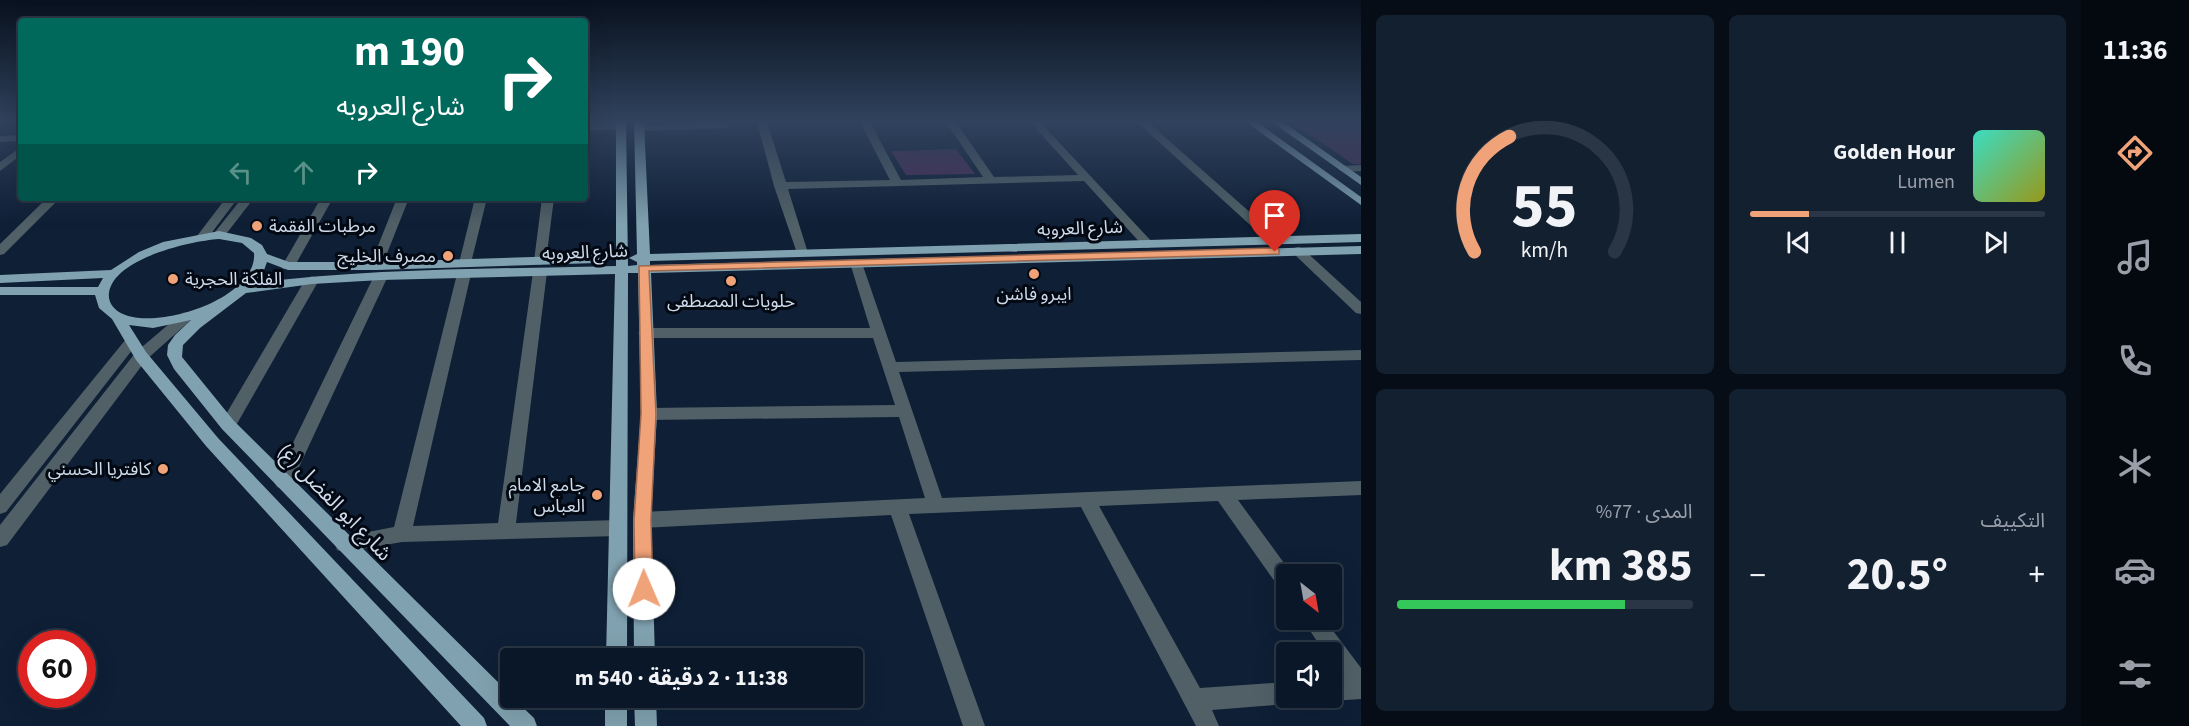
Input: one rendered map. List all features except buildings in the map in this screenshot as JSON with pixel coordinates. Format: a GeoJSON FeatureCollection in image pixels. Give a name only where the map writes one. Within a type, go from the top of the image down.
{"type":"FeatureCollection","features":[{"type":"Feature","properties":{"kind":"main road"},"geometry":{"type":"LineString","coordinates":[[617,648],[621,156]]}},
{"type":"Feature","properties":{"kind":"main road"},"geometry":{"type":"LineString","coordinates":[[640,156],[649,414],[642,520],[645,648]]}},
{"type":"Feature","properties":{"kind":"main road"},"geometry":{"type":"LineString","coordinates":[[1298,156],[1361,202]]}},
{"type":"Feature","properties":{"kind":"main road"},"geometry":{"type":"LineString","coordinates":[[1325,156],[1361,182]]}},
{"type":"Feature","properties":{"kind":"main road","name":"شارع العروبه"},"geometry":{"type":"LineString","coordinates":[[219,235],[248,242],[258,247],[261,256],[288,266],[379,271],[622,264],[802,253],[1361,238]]}},
{"type":"Feature","properties":{"kind":"main road"},"geometry":{"type":"LineString","coordinates":[[219,235],[203,236],[155,249],[114,274],[101,291],[102,305],[118,318],[152,324],[188,316],[225,302],[244,289],[253,281],[260,267],[261,256]]}},
{"type":"Feature","properties":{"kind":"main road","name":"شارع العروبه"},"geometry":{"type":"LineString","coordinates":[[643,263],[856,263],[1361,250]]}},
{"type":"Feature","properties":{"kind":"main road","name":"شارع العروبه"},"geometry":{"type":"LineString","coordinates":[[244,289],[379,271]]}},
{"type":"Feature","properties":{"kind":"main road"},"geometry":{"type":"LineString","coordinates":[[0,279],[114,274]]}},
{"type":"Feature","properties":{"kind":"main road"},"geometry":{"type":"LineString","coordinates":[[0,291],[101,291]]}},
{"type":"Feature","properties":{"kind":"main road","name":"شارع ابو الفضل (ع)"},"geometry":{"type":"LineString","coordinates":[[225,302],[187,331],[176,345],[174,354],[179,366],[228,425],[526,726]]}},
{"type":"Feature","properties":{"kind":"main road"},"geometry":{"type":"LineString","coordinates":[[118,318],[136,349],[212,442],[476,726]]}},
{"type":"Feature","properties":{"kind":"main road"},"geometry":{"type":"LineString","coordinates":[[616,708],[616,726]]}},
{"type":"Feature","properties":{"kind":"main road"},"geometry":{"type":"LineString","coordinates":[[645,708],[646,726]]}},
{"type":"Feature","properties":{"kind":"street"},"geometry":{"type":"LineString","coordinates":[[0,168],[14,156]]}},
{"type":"Feature","properties":{"kind":"street"},"geometry":{"type":"LineString","coordinates":[[772,156],[802,253]]}},
{"type":"Feature","properties":{"kind":"street"},"geometry":{"type":"LineString","coordinates":[[883,156],[897,183]]}},
{"type":"Feature","properties":{"kind":"street"},"geometry":{"type":"LineString","coordinates":[[974,156],[991,181]]}},
{"type":"Feature","properties":{"kind":"street"},"geometry":{"type":"LineString","coordinates":[[1066,156],[1148,244]]}},
{"type":"Feature","properties":{"kind":"street"},"geometry":{"type":"LineString","coordinates":[[1180,156],[1274,240]]}},
{"type":"Feature","properties":{"kind":"street"},"geometry":{"type":"LineString","coordinates":[[1343,169],[1361,168]]}},
{"type":"Feature","properties":{"kind":"street"},"geometry":{"type":"LineString","coordinates":[[780,186],[1086,178]]}},
{"type":"Feature","properties":{"kind":"street"},"geometry":{"type":"LineString","coordinates":[[0,251],[51,201]]}},
{"type":"Feature","properties":{"kind":"street"},"geometry":{"type":"LineString","coordinates":[[203,236],[230,201]]}},
{"type":"Feature","properties":{"kind":"street"},"geometry":{"type":"LineString","coordinates":[[219,235],[246,201]]}},
{"type":"Feature","properties":{"kind":"street"},"geometry":{"type":"LineString","coordinates":[[288,266],[325,201]]}},
{"type":"Feature","properties":{"kind":"street"},"geometry":{"type":"LineString","coordinates":[[283,482],[379,271],[402,201]]}},
{"type":"Feature","properties":{"kind":"street"},"geometry":{"type":"LineString","coordinates":[[402,534],[480,201]]}},
{"type":"Feature","properties":{"kind":"street"},"geometry":{"type":"LineString","coordinates":[[506,530],[548,201]]}},
{"type":"Feature","properties":{"kind":"street"},"geometry":{"type":"LineString","coordinates":[[1298,251],[1361,310]]}},
{"type":"Feature","properties":{"kind":"street"},"geometry":{"type":"LineString","coordinates":[[856,263],[877,333],[936,506]]}},
{"type":"Feature","properties":{"kind":"street"},"geometry":{"type":"LineString","coordinates":[[228,425],[312,280]]}},
{"type":"Feature","properties":{"kind":"street"},"geometry":{"type":"LineString","coordinates":[[0,507],[136,349],[188,316]]}},
{"type":"Feature","properties":{"kind":"street"},"geometry":{"type":"LineString","coordinates":[[645,333],[877,333]]}},
{"type":"Feature","properties":{"kind":"street"},"geometry":{"type":"LineString","coordinates":[[0,539],[136,349]]}},
{"type":"Feature","properties":{"kind":"street"},"geometry":{"type":"LineString","coordinates":[[889,367],[1361,355]]}},
{"type":"Feature","properties":{"kind":"street"},"geometry":{"type":"LineString","coordinates":[[649,414],[904,411]]}},
{"type":"Feature","properties":{"kind":"street"},"geometry":{"type":"LineString","coordinates":[[642,520],[1361,488]]}},
{"type":"Feature","properties":{"kind":"street"},"geometry":{"type":"LineString","coordinates":[[1223,494],[1276,568]]}},
{"type":"Feature","properties":{"kind":"street"},"geometry":{"type":"LineString","coordinates":[[1087,500],[1208,726]]}},
{"type":"Feature","properties":{"kind":"street"},"geometry":{"type":"LineString","coordinates":[[897,507],[974,726]]}},
{"type":"Feature","properties":{"kind":"street"},"geometry":{"type":"LineString","coordinates":[[344,544],[402,534],[618,528]]}},
{"type":"Feature","properties":{"kind":"street"},"geometry":{"type":"LineString","coordinates":[[1320,630],[1361,687],[1342,689]]}},
{"type":"Feature","properties":{"kind":"street"},"geometry":{"type":"LineString","coordinates":[[1194,700],[1276,694]]}},
{"type":"Feature","properties":{"kind":"shaded area"},"geometry":{"type":"Polygon","coordinates":[[[894,156],[961,156],[975,174],[906,175],[894,156]]]}},
{"type":"Feature","properties":{"kind":"shaded area"},"geometry":{"type":"Polygon","coordinates":[[[1341,156],[1361,156],[1361,164],[1353,164],[1341,156]]]}},
{"type":"Feature","properties":{"kind":"place","name":"مرطبات الفقمة"},"geometry":{"type":"Point","coordinates":[257,226]}},
{"type":"Feature","properties":{"kind":"place","name":"مصرف الخليج"},"geometry":{"type":"Point","coordinates":[448,256]}},
{"type":"Feature","properties":{"kind":"place","name":"ايبرو فاشن"},"geometry":{"type":"Point","coordinates":[1034,274]}},
{"type":"Feature","properties":{"kind":"place","name":"الفلكة الحجرية"},"geometry":{"type":"Point","coordinates":[173,279]}},
{"type":"Feature","properties":{"kind":"place","name":"حلويات المصطفى"},"geometry":{"type":"Point","coordinates":[731,281]}},
{"type":"Feature","properties":{"kind":"place","name":"كافتريا الحسني"},"geometry":{"type":"Point","coordinates":[163,469]}},
{"type":"Feature","properties":{"kind":"place","name":"جامع الامام العباس"},"geometry":{"type":"Point","coordinates":[597,495]}},
{"type":"Feature","properties":{"kind":"route"},"geometry":{"type":"LineString","coordinates":[[644,589],[642,520],[649,414],[643,268],[1275,252]]}}]}
